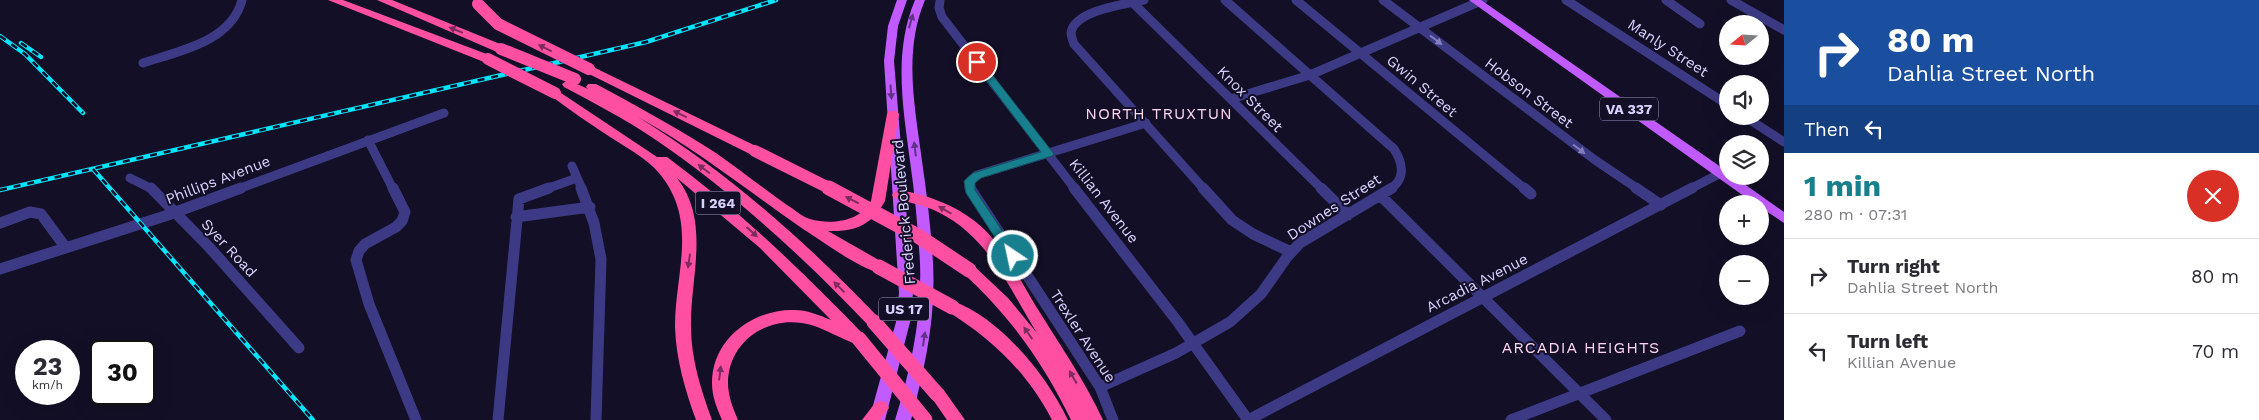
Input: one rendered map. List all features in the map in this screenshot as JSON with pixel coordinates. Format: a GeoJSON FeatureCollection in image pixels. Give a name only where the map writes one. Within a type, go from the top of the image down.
{"type":"FeatureCollection","features":[{"type":"Feature","properties":{"kind":"highway"},"geometry":{"type":"LineString","coordinates":[[333,0],[488,59]]}},
{"type":"Feature","properties":{"kind":"highway","name":"I 264"},"geometry":{"type":"LineString","coordinates":[[350,0],[488,59],[555,93],[644,147],[714,199],[787,264],[859,338],[925,420]]}},
{"type":"Feature","properties":{"kind":"highway","name":"I 264"},"geometry":{"type":"LineString","coordinates":[[382,0],[501,49],[572,82],[663,140],[776,227],[874,322],[937,394],[957,420]]}},
{"type":"Feature","properties":{"kind":"highway"},"geometry":{"type":"LineString","coordinates":[[476,2],[498,24],[884,216],[938,247],[969,270],[1001,300],[1020,323],[1045,358],[1079,420]]}},
{"type":"Feature","properties":{"kind":"highway"},"geometry":{"type":"LineString","coordinates":[[572,82],[640,112],[688,142],[802,221],[989,330],[1014,351],[1044,389],[1060,420]]}},
{"type":"Feature","properties":{"kind":"highway"},"geometry":{"type":"LineString","coordinates":[[555,93],[655,162],[681,194],[690,222],[691,238],[683,303],[685,350],[696,397],[704,420]]}},
{"type":"Feature","properties":{"kind":"highway"},"geometry":{"type":"LineString","coordinates":[[802,221],[820,226],[842,227],[860,221],[872,212],[878,201],[893,114]]}},
{"type":"Feature","properties":{"kind":"highway"},"geometry":{"type":"LineString","coordinates":[[899,195],[921,198],[945,209],[968,224],[986,242],[1061,356],[1095,420]]}},
{"type":"Feature","properties":{"kind":"highway"},"geometry":{"type":"LineString","coordinates":[[730,420],[721,401],[719,388],[720,370],[729,349],[747,330],[766,320],[792,316],[814,321],[859,338]]}},
{"type":"Feature","properties":{"kind":"main road","name":"Frederick Boulevard"},"geometry":{"type":"LineString","coordinates":[[876,416],[902,322],[906,293],[890,45],[892,26],[902,0]]}},
{"type":"Feature","properties":{"kind":"main road","name":"Frederick Boulevard"},"geometry":{"type":"LineString","coordinates":[[903,420],[923,347],[926,325],[927,278],[921,198],[908,87],[907,44],[910,25],[920,0]]}},
{"type":"Feature","properties":{"kind":"main road","name":"VA 337"},"geometry":{"type":"LineString","coordinates":[[1478,1],[1719,172]]}},
{"type":"Feature","properties":{"kind":"main road","name":"VA 337"},"geometry":{"type":"LineString","coordinates":[[1739,185],[1782,214]]}},
{"type":"Feature","properties":{"kind":"street"},"geometry":{"type":"LineString","coordinates":[[143,63],[201,42],[223,31],[236,19],[242,6],[242,0]]}},
{"type":"Feature","properties":{"kind":"street","name":"Killian Avenue"},"geometry":{"type":"LineString","coordinates":[[939,0],[942,17],[1193,343],[1248,420]]}},
{"type":"Feature","properties":{"kind":"street"},"geometry":{"type":"LineString","coordinates":[[1144,0],[1081,17],[1072,25],[1070,34],[1074,44],[1232,220],[1253,234],[1291,252]]}},
{"type":"Feature","properties":{"kind":"street","name":"Downes Street"},"geometry":{"type":"LineString","coordinates":[[1100,387],[1145,368],[1230,322],[1246,309],[1273,280],[1291,252],[1312,235],[1400,181],[1403,168],[1398,156],[1390,146],[1225,0]]}},
{"type":"Feature","properties":{"kind":"street","name":"Gwin Street"},"geometry":{"type":"LineString","coordinates":[[1296,0],[1530,194]]}},
{"type":"Feature","properties":{"kind":"street","name":"Hobson Street"},"geometry":{"type":"LineString","coordinates":[[1383,0],[1580,150],[1661,205]]}},
{"type":"Feature","properties":{"kind":"street","name":"Manly Street"},"geometry":{"type":"LineString","coordinates":[[1566,0],[1719,99]]}},
{"type":"Feature","properties":{"kind":"street"},"geometry":{"type":"LineString","coordinates":[[1666,0],[1700,24]]}},
{"type":"Feature","properties":{"kind":"street"},"geometry":{"type":"LineString","coordinates":[[1731,0],[1784,30]]}},
{"type":"Feature","properties":{"kind":"street"},"geometry":{"type":"LineString","coordinates":[[1231,99],[1310,75],[1478,1]]}},
{"type":"Feature","properties":{"kind":"street","name":"Knox Street"},"geometry":{"type":"LineString","coordinates":[[1131,2],[1348,214]]}},
{"type":"Feature","properties":{"kind":"street","name":"Phillips Avenue"},"geometry":{"type":"LineString","coordinates":[[0,269],[174,213],[444,113]]}},
{"type":"Feature","properties":{"kind":"street"},"geometry":{"type":"LineString","coordinates":[[1048,154],[1146,123]]}},
{"type":"Feature","properties":{"kind":"street"},"geometry":{"type":"LineString","coordinates":[[1758,125],[1784,142]]}},
{"type":"Feature","properties":{"kind":"street"},"geometry":{"type":"LineString","coordinates":[[368,140],[405,212],[401,222],[396,227],[365,243],[360,249],[356,260],[369,304],[416,420]]}},
{"type":"Feature","properties":{"kind":"street","name":"Trexler Avenue"},"geometry":{"type":"LineString","coordinates":[[1048,154],[981,174],[970,181],[970,190],[1100,387],[1114,420]]}},
{"type":"Feature","properties":{"kind":"street"},"geometry":{"type":"LineString","coordinates":[[572,166],[590,207],[599,240],[601,259],[596,420]]}},
{"type":"Feature","properties":{"kind":"street","name":"Arcadia Avenue"},"geometry":{"type":"LineString","coordinates":[[1248,420],[1719,174]]}},
{"type":"Feature","properties":{"kind":"street","name":"Syer Road"},"geometry":{"type":"LineString","coordinates":[[130,178],[149,186],[209,247],[299,348]]}},
{"type":"Feature","properties":{"kind":"street"},"geometry":{"type":"LineString","coordinates":[[498,420],[519,199],[577,178]]}},
{"type":"Feature","properties":{"kind":"street"},"geometry":{"type":"LineString","coordinates":[[1380,195],[1606,420]]}},
{"type":"Feature","properties":{"kind":"street"},"geometry":{"type":"LineString","coordinates":[[516,217],[590,207]]}},
{"type":"Feature","properties":{"kind":"street"},"geometry":{"type":"LineString","coordinates":[[0,223],[30,212],[36,212],[42,216],[66,248]]}},
{"type":"Feature","properties":{"kind":"street"},"geometry":{"type":"LineString","coordinates":[[1511,420],[1740,331]]}},
{"type":"Feature","properties":{"kind":"railway"},"geometry":{"type":"LineString","coordinates":[[0,190],[646,42],[776,0]]}},
{"type":"Feature","properties":{"kind":"railway"},"geometry":{"type":"LineString","coordinates":[[0,36],[25,54],[83,113]]}},
{"type":"Feature","properties":{"kind":"railway"},"geometry":{"type":"LineString","coordinates":[[21,43],[41,57]]}},
{"type":"Feature","properties":{"kind":"railway"},"geometry":{"type":"LineString","coordinates":[[93,169],[313,420]]}},
{"type":"Feature","properties":{"kind":"district","name":"NORTH TRUXTUN"},"geometry":{"type":"Point","coordinates":[1159,113]}},
{"type":"Feature","properties":{"kind":"district","name":"ARCADIA HEIGHTS"},"geometry":{"type":"Point","coordinates":[1581,347]}},
{"type":"Feature","properties":{"kind":"route"},"geometry":{"type":"LineString","coordinates":[[977,62],[1048,154],[977,175],[970,181],[970,190],[1013,256]]}}]}
